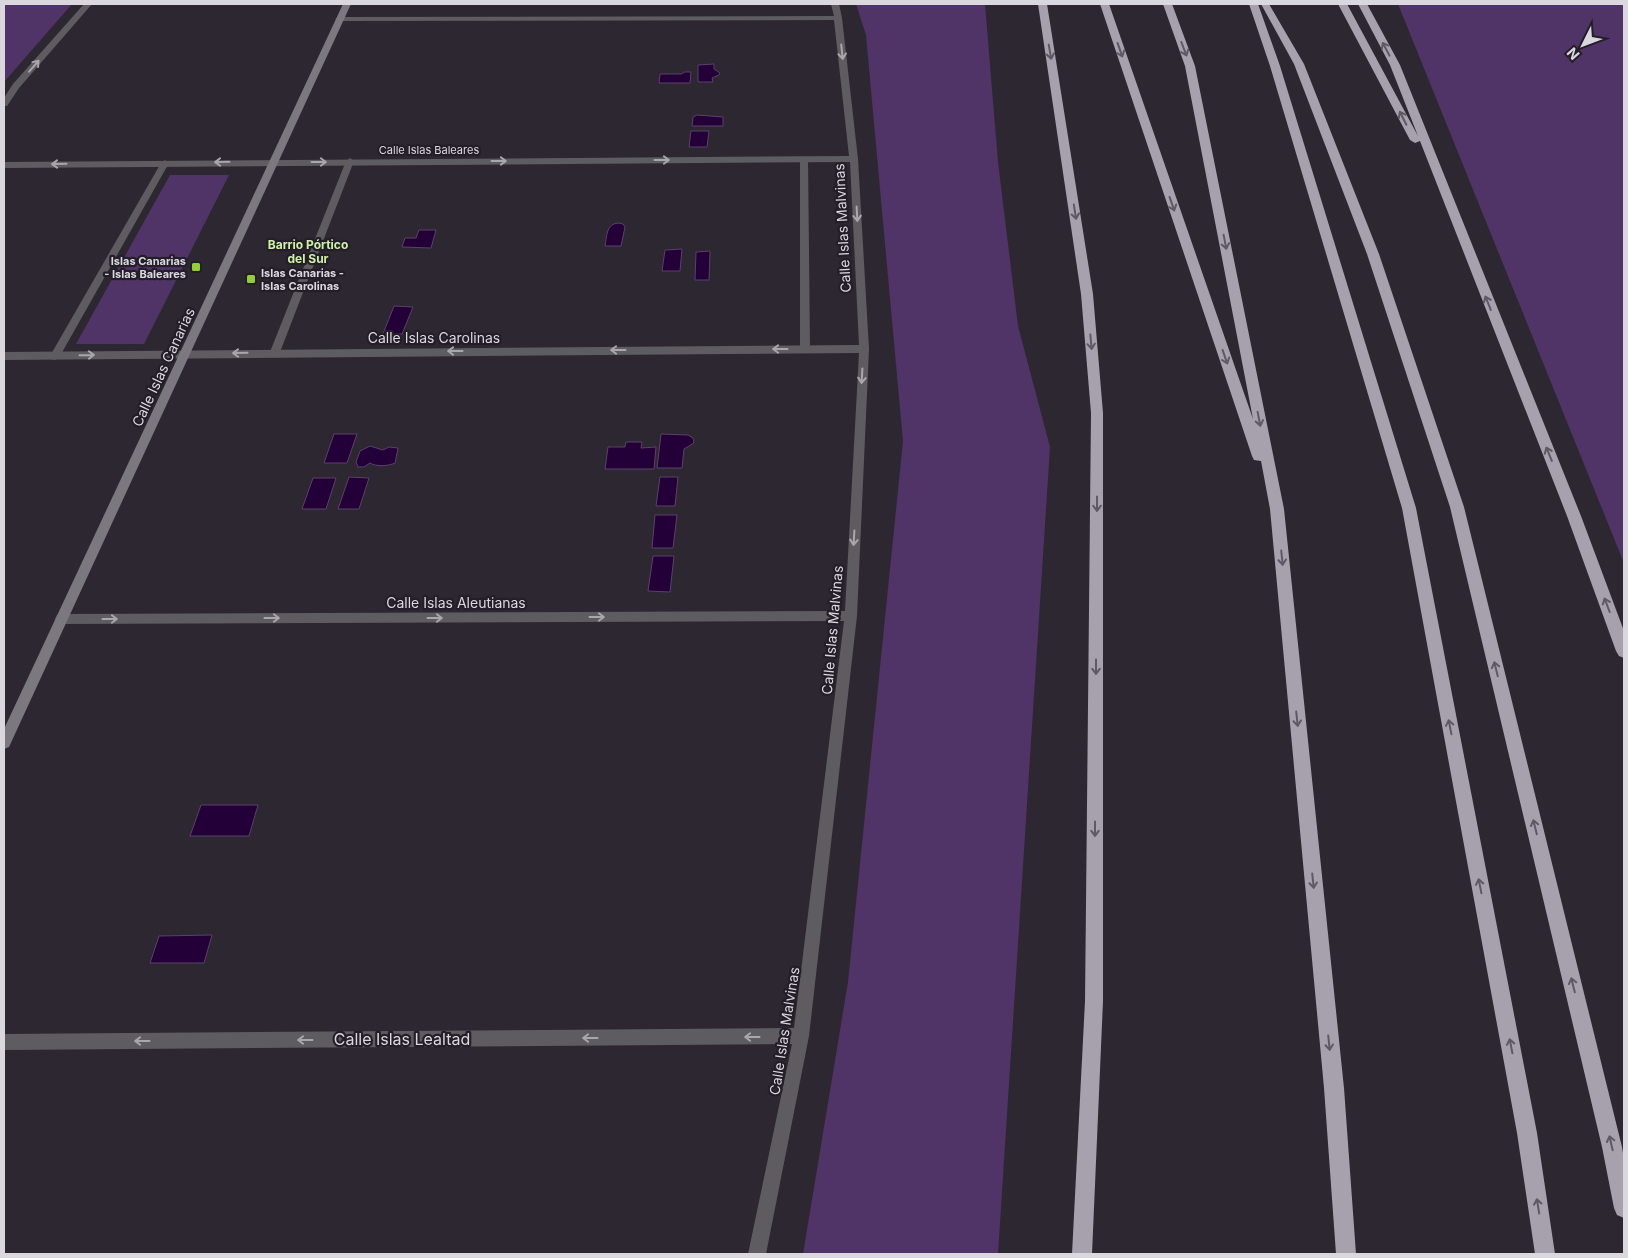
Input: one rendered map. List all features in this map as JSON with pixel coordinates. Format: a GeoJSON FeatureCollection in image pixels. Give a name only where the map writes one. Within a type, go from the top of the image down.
{"type":"FeatureCollection","features":[{"type":"Feature","properties":{"kind":"highway"},"geometry":{"type":"LineString","coordinates":[[1042,4],[1087,294],[1097,413],[1094,1001],[1082,1254]]}},
{"type":"Feature","properties":{"kind":"highway"},"geometry":{"type":"LineString","coordinates":[[1104,4],[1277,509]]}},
{"type":"Feature","properties":{"kind":"highway"},"geometry":{"type":"LineString","coordinates":[[1166,4],[1190,66],[1277,509],[1334,1088],[1346,1254]]}},
{"type":"Feature","properties":{"kind":"highway"},"geometry":{"type":"LineString","coordinates":[[1253,4],[1275,66],[1409,508],[1525,1123],[1545,1254]]}},
{"type":"Feature","properties":{"kind":"highway"},"geometry":{"type":"LineString","coordinates":[[1265,4],[1299,64],[1373,254],[1457,507],[1612,1147],[1624,1208]]}},
{"type":"Feature","properties":{"kind":"highway"},"geometry":{"type":"LineString","coordinates":[[1342,4],[1450,208]]}},
{"type":"Feature","properties":{"kind":"highway"},"geometry":{"type":"LineString","coordinates":[[1362,4],[1395,65],[1450,208],[1574,516],[1624,651]]}},
{"type":"Feature","properties":{"kind":"street"},"geometry":{"type":"LineString","coordinates":[[4,104],[16,86],[88,4]]}},
{"type":"Feature","properties":{"kind":"street","name":"Calle Islas Canarias"},"geometry":{"type":"LineString","coordinates":[[4,743],[271,162],[346,4]]}},
{"type":"Feature","properties":{"kind":"street","name":"Calle Islas Malvinas"},"geometry":{"type":"LineString","coordinates":[[757,1254],[801,1036],[851,616],[864,348],[854,160],[838,18],[834,4]]}},
{"type":"Feature","properties":{"kind":"street"},"geometry":{"type":"LineString","coordinates":[[339,19],[838,18]]}},
{"type":"Feature","properties":{"kind":"street"},"geometry":{"type":"LineString","coordinates":[[804,160],[805,349]]}},
{"type":"Feature","properties":{"kind":"street","name":"Calle Islas Baleares"},"geometry":{"type":"LineString","coordinates":[[4,165],[350,161],[854,160]]}},
{"type":"Feature","properties":{"kind":"street"},"geometry":{"type":"LineString","coordinates":[[275,352],[350,161]]}},
{"type":"Feature","properties":{"kind":"street"},"geometry":{"type":"LineString","coordinates":[[55,356],[165,163]]}},
{"type":"Feature","properties":{"kind":"street","name":"Calle Islas Carolinas"},"geometry":{"type":"LineString","coordinates":[[4,356],[864,348]]}},
{"type":"Feature","properties":{"kind":"street","name":"Calle Islas Aleutianas"},"geometry":{"type":"LineString","coordinates":[[61,619],[851,616]]}},
{"type":"Feature","properties":{"kind":"street","name":"Calle Islas Lealtad"},"geometry":{"type":"LineString","coordinates":[[4,1042],[801,1036]]}},
{"type":"Feature","properties":{"kind":"shaded area"},"geometry":{"type":"Polygon","coordinates":[[[4,4],[72,4],[4,82],[4,4]]]}},
{"type":"Feature","properties":{"kind":"shaded area"},"geometry":{"type":"Polygon","coordinates":[[[856,4],[985,4],[998,162],[1018,326],[1050,447],[998,1254],[803,1254],[848,982],[903,441],[866,35],[856,4]]]}},
{"type":"Feature","properties":{"kind":"shaded area"},"geometry":{"type":"Polygon","coordinates":[[[1398,4],[1624,4],[1624,563],[1398,4]]]}},
{"type":"Feature","properties":{"kind":"shaded area"},"geometry":{"type":"Polygon","coordinates":[[[714,64],[714,69],[720,73],[712,78],[713,82],[698,82],[698,65],[714,64]]]}},
{"type":"Feature","properties":{"kind":"shaded area"},"geometry":{"type":"Polygon","coordinates":[[[691,72],[690,83],[659,83],[660,74],[681,74],[691,72]]]}},
{"type":"Feature","properties":{"kind":"shaded area"},"geometry":{"type":"Polygon","coordinates":[[[697,115],[723,117],[723,126],[692,126],[693,117],[697,115]]]}},
{"type":"Feature","properties":{"kind":"shaded area"},"geometry":{"type":"Polygon","coordinates":[[[691,131],[709,131],[707,147],[689,147],[691,131]]]}},
{"type":"Feature","properties":{"kind":"shaded area"},"geometry":{"type":"Polygon","coordinates":[[[170,175],[229,175],[144,344],[76,344],[170,175]]]}},
{"type":"Feature","properties":{"kind":"shaded area"},"geometry":{"type":"Polygon","coordinates":[[[618,223],[623,224],[625,227],[621,246],[605,246],[609,228],[618,223]]]}},
{"type":"Feature","properties":{"kind":"shaded area"},"geometry":{"type":"Polygon","coordinates":[[[419,230],[436,230],[431,248],[402,247],[405,238],[416,238],[419,230]]]}},
{"type":"Feature","properties":{"kind":"shaded area"},"geometry":{"type":"Polygon","coordinates":[[[682,249],[680,271],[662,271],[665,250],[682,249]]]}},
{"type":"Feature","properties":{"kind":"shaded area"},"geometry":{"type":"Polygon","coordinates":[[[710,251],[709,280],[695,280],[696,252],[710,251]]]}},
{"type":"Feature","properties":{"kind":"shaded area"},"geometry":{"type":"Polygon","coordinates":[[[394,306],[413,307],[402,334],[383,334],[394,306]]]}},
{"type":"Feature","properties":{"kind":"shaded area"},"geometry":{"type":"Polygon","coordinates":[[[334,434],[357,434],[347,463],[324,463],[334,434]]]}},
{"type":"Feature","properties":{"kind":"shaded area"},"geometry":{"type":"Polygon","coordinates":[[[661,434],[688,435],[693,438],[694,443],[684,449],[682,468],[657,468],[661,434]]]}},
{"type":"Feature","properties":{"kind":"shaded area"},"geometry":{"type":"Polygon","coordinates":[[[626,442],[642,442],[641,448],[656,447],[654,469],[605,469],[608,447],[625,447],[626,442]]]}},
{"type":"Feature","properties":{"kind":"shaded area"},"geometry":{"type":"Polygon","coordinates":[[[370,446],[383,450],[389,447],[398,448],[395,463],[382,466],[370,463],[364,467],[358,467],[356,462],[360,451],[370,446]]]}},
{"type":"Feature","properties":{"kind":"shaded area"},"geometry":{"type":"Polygon","coordinates":[[[349,477],[369,478],[359,509],[338,509],[349,477]]]}},
{"type":"Feature","properties":{"kind":"shaded area"},"geometry":{"type":"Polygon","coordinates":[[[660,477],[678,477],[675,506],[656,506],[660,477]]]}},
{"type":"Feature","properties":{"kind":"shaded area"},"geometry":{"type":"Polygon","coordinates":[[[313,478],[336,478],[326,509],[302,509],[313,478]]]}},
{"type":"Feature","properties":{"kind":"shaded area"},"geometry":{"type":"Polygon","coordinates":[[[655,515],[677,515],[673,548],[652,548],[655,515]]]}},
{"type":"Feature","properties":{"kind":"shaded area"},"geometry":{"type":"Polygon","coordinates":[[[653,556],[674,556],[670,592],[648,591],[653,556]]]}},
{"type":"Feature","properties":{"kind":"shaded area"},"geometry":{"type":"Polygon","coordinates":[[[201,805],[258,805],[249,836],[190,836],[201,805]]]}},
{"type":"Feature","properties":{"kind":"shaded area"},"geometry":{"type":"Polygon","coordinates":[[[212,935],[204,963],[150,963],[159,936],[212,935]]]}},
{"type":"Feature","properties":{"kind":"place","name":"Islas Canarias - Islas Baleares"},"geometry":{"type":"Point","coordinates":[196,267]}},
{"type":"Feature","properties":{"kind":"place","name":"Islas Canarias - Islas Carolinas"},"geometry":{"type":"Point","coordinates":[251,279]}},
{"type":"Feature","properties":{"kind":"district","name":"Barrio Pórtico del Sur"},"geometry":{"type":"Point","coordinates":[308,251]}}]}
